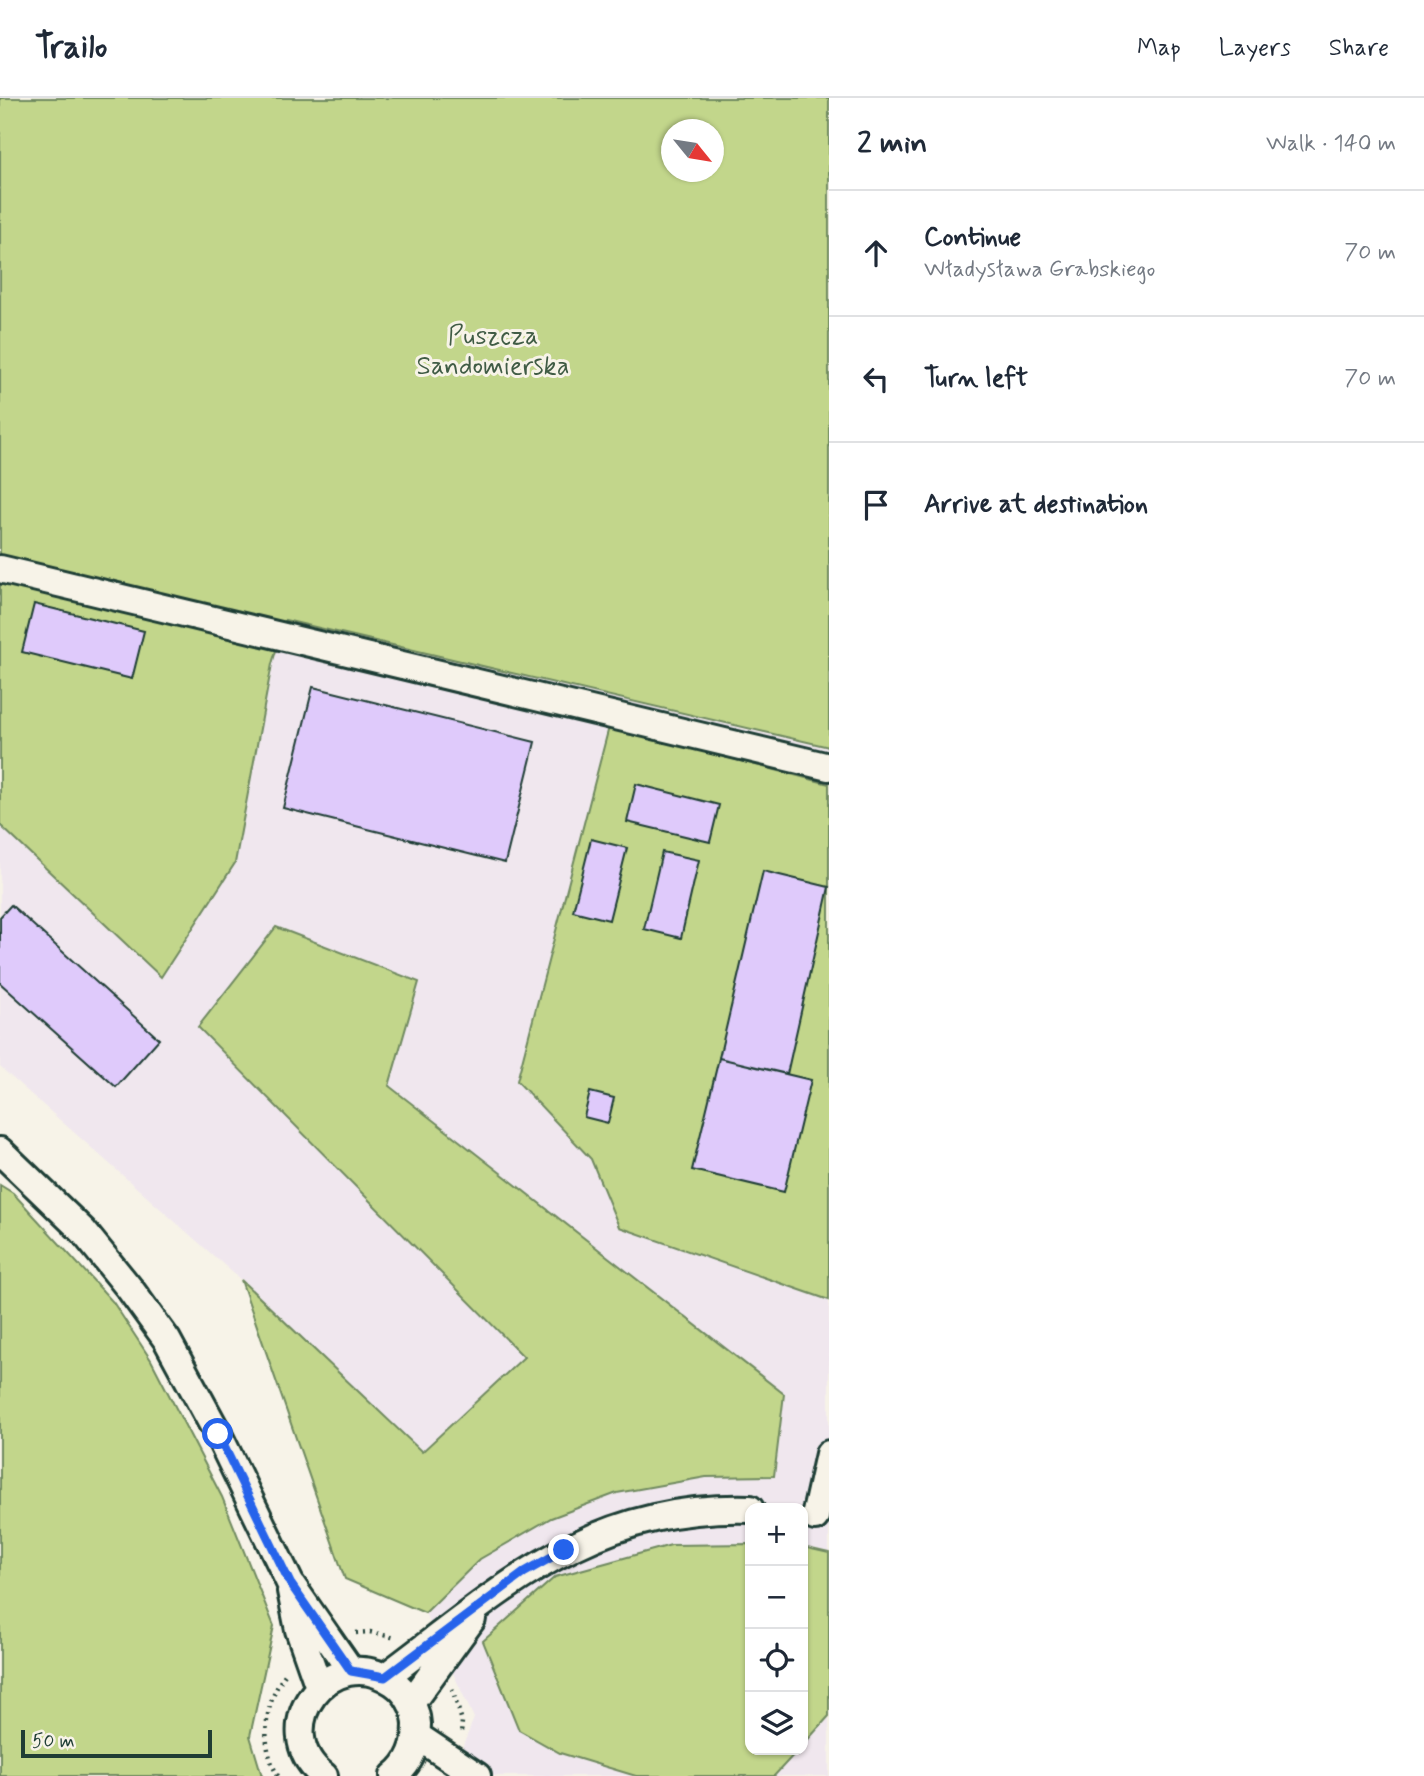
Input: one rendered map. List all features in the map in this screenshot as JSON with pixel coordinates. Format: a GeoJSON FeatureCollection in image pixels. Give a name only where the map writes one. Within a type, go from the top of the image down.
{"type":"FeatureCollection","features":[{"type":"Feature","properties":{"kind":"street"},"geometry":{"type":"LineString","coordinates":[[0,569],[829,767]]}},
{"type":"Feature","properties":{"kind":"street"},"geometry":{"type":"LineString","coordinates":[[0,1151],[83,1231],[167,1340],[218,1434],[290,1583],[351,1671]]}},
{"type":"Feature","properties":{"kind":"street"},"geometry":{"type":"LineString","coordinates":[[816,1517],[829,1454]]}},
{"type":"Feature","properties":{"kind":"street"},"geometry":{"type":"LineString","coordinates":[[385,1677],[525,1572],[564,1550],[624,1524],[656,1516],[745,1509]]}},
{"type":"Feature","properties":{"kind":"street"},"geometry":{"type":"LineString","coordinates":[[290,1583],[299,1630],[319,1687]]}},
{"type":"Feature","properties":{"kind":"street"},"geometry":{"type":"LineString","coordinates":[[411,1703],[482,1605]]}},
{"type":"Feature","properties":{"kind":"street"},"geometry":{"type":"LineString","coordinates":[[324,1776],[306,1755],[301,1737],[301,1718],[307,1701],[319,1687],[334,1676],[351,1671],[385,1677],[400,1688],[411,1703],[417,1719],[417,1736],[405,1774]]}},
{"type":"Feature","properties":{"kind":"street"},"geometry":{"type":"LineString","coordinates":[[417,1736],[477,1776]]}},
{"type":"Feature","properties":{"kind":"shaded area"},"geometry":{"type":"Polygon","coordinates":[[[0,487],[829,694],[829,1776],[451,1776],[474,1718],[425,1613],[345,1579],[241,1280],[0,1067],[0,487]]]}},
{"type":"Feature","properties":{"kind":"green space","name":"Puszcza Sandomierska"},"geometry":{"type":"Polygon","coordinates":[[[0,98],[829,98],[829,747],[285,620],[272,664],[235,863],[161,977],[0,825],[0,98]]]}},
{"type":"Feature","properties":{"kind":"green space"},"geometry":{"type":"Polygon","coordinates":[[[609,727],[829,784],[829,1300],[619,1227],[591,1159],[517,1081],[609,727]]]}},
{"type":"Feature","properties":{"kind":"green space"},"geometry":{"type":"Polygon","coordinates":[[[276,927],[419,982],[389,1086],[784,1394],[774,1476],[706,1477],[617,1493],[551,1518],[480,1559],[425,1613],[345,1579],[241,1280],[422,1452],[524,1357],[198,1027],[276,927]]]}},
{"type":"Feature","properties":{"kind":"green space"},"geometry":{"type":"Polygon","coordinates":[[[0,1185],[13,1193],[113,1302],[151,1360],[222,1497],[274,1626],[250,1736],[262,1776],[0,1776],[0,1185]]]}},
{"type":"Feature","properties":{"kind":"green space"},"geometry":{"type":"Polygon","coordinates":[[[745,1544],[745,1755],[793,1755],[774,1776],[636,1776],[560,1753],[519,1730],[483,1641],[555,1577],[671,1545],[745,1544]]]}},
{"type":"Feature","properties":{"kind":"green space"},"geometry":{"type":"Polygon","coordinates":[[[808,1548],[829,1553],[829,1716],[808,1739],[808,1548]]]}},
{"type":"Feature","properties":{"kind":"building"},"geometry":{"type":"Polygon","coordinates":[[[34,604],[144,631],[132,679],[22,652],[34,604]]]}},
{"type":"Feature","properties":{"kind":"building"},"geometry":{"type":"Polygon","coordinates":[[[313,687],[535,742],[505,863],[283,808],[313,687]]]}},
{"type":"Feature","properties":{"kind":"building"},"geometry":{"type":"Polygon","coordinates":[[[636,784],[719,805],[710,842],[627,822],[636,784]]]}},
{"type":"Feature","properties":{"kind":"building"},"geometry":{"type":"Polygon","coordinates":[[[591,839],[627,848],[609,920],[573,911],[591,839]]]}},
{"type":"Feature","properties":{"kind":"building"},"geometry":{"type":"Polygon","coordinates":[[[662,852],[699,860],[681,938],[644,929],[662,852]]]}},
{"type":"Feature","properties":{"kind":"building"},"geometry":{"type":"Polygon","coordinates":[[[763,871],[829,887],[787,1074],[719,1058],[763,871]]]}},
{"type":"Feature","properties":{"kind":"building"},"geometry":{"type":"Polygon","coordinates":[[[11,905],[159,1039],[116,1087],[0,983],[0,917],[11,905]]]}},
{"type":"Feature","properties":{"kind":"building"},"geometry":{"type":"Polygon","coordinates":[[[719,1058],[811,1080],[784,1192],[692,1170],[719,1058]]]}},
{"type":"Feature","properties":{"kind":"building"},"geometry":{"type":"Polygon","coordinates":[[[590,1092],[614,1098],[608,1123],[584,1117],[590,1092]]]}},
{"type":"Feature","properties":{"kind":"route"},"geometry":{"type":"LineString","coordinates":[[218,1434],[290,1583],[318,1619],[351,1671],[385,1677],[525,1572],[564,1550]]}}]}
